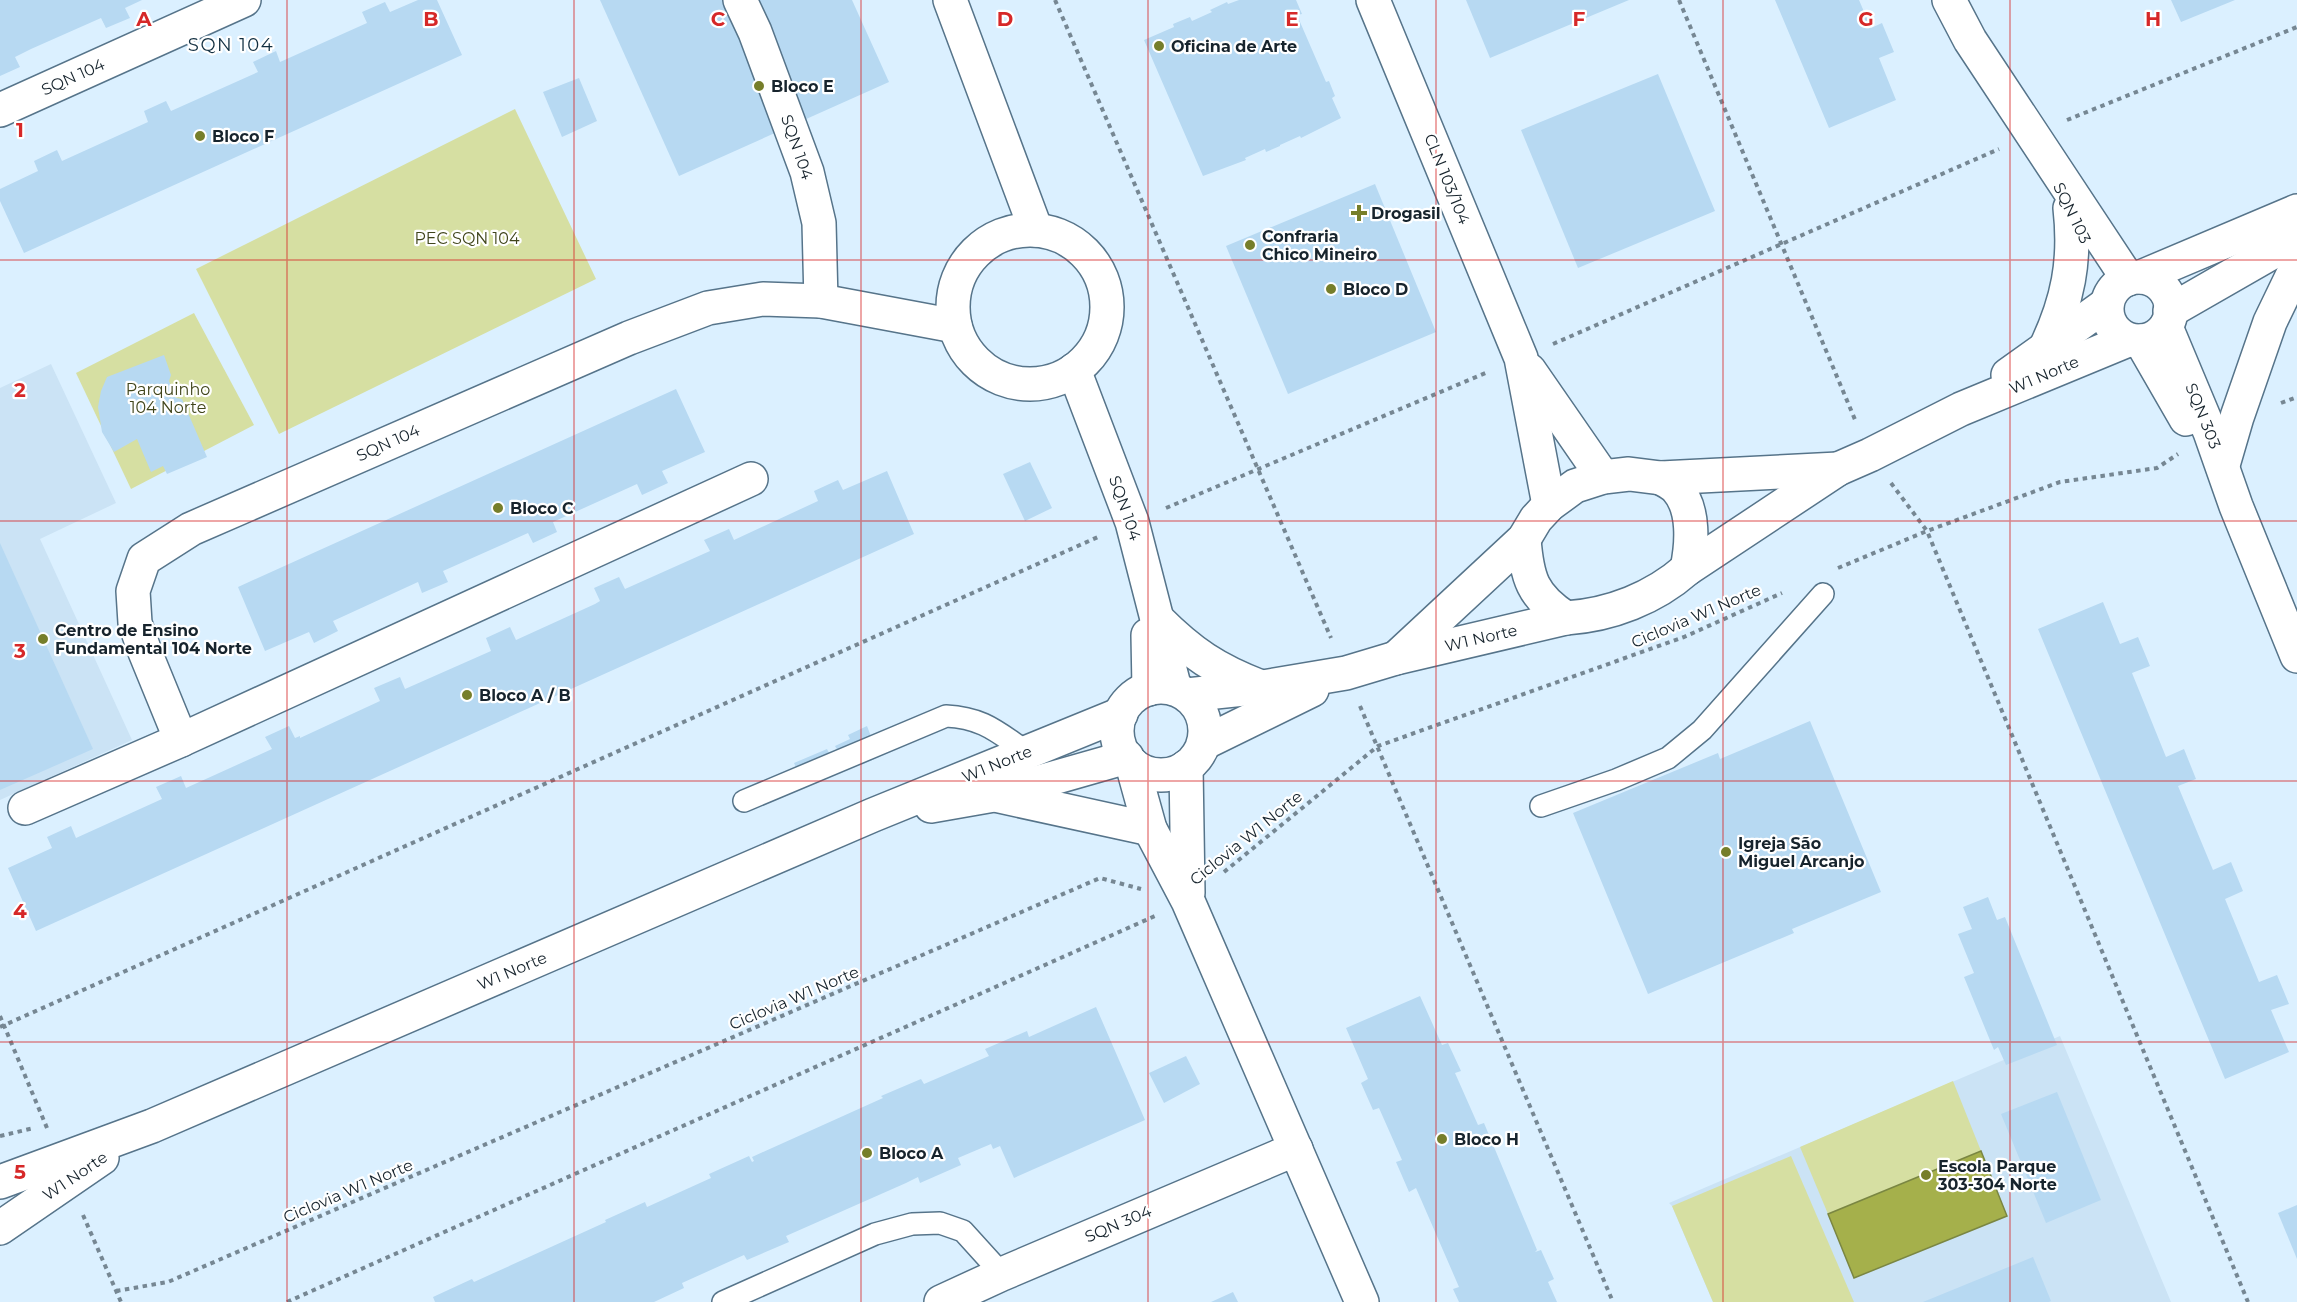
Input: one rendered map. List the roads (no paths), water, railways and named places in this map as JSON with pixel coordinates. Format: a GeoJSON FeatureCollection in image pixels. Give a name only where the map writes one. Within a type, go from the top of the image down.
{"type":"FeatureCollection","features":[{"type":"Feature","properties":{"kind":"street","name":"SQN 104"},"geometry":{"type":"LineString","coordinates":[[0,110],[244,0]]}},
{"type":"Feature","properties":{"kind":"street","name":"SQN 104"},"geometry":{"type":"LineString","coordinates":[[740,0],[756,32],[807,172],[819,223],[821,301]]}},
{"type":"Feature","properties":{"kind":"street"},"geometry":{"type":"LineString","coordinates":[[950,0],[1036,230]]}},
{"type":"Feature","properties":{"kind":"street","name":"CLN 103/104"},"geometry":{"type":"LineString","coordinates":[[1372,0],[1521,358],[1549,505]]}},
{"type":"Feature","properties":{"kind":"street","name":"SQN 103"},"geometry":{"type":"LineString","coordinates":[[1949,0],[1970,40],[2033,134],[2122,288]]}},
{"type":"Feature","properties":{"kind":"street","name":"SQN 103"},"geometry":{"type":"LineString","coordinates":[[2033,134],[2070,208],[2122,288]]}},
{"type":"Feature","properties":{"kind":"street"},"geometry":{"type":"LineString","coordinates":[[2044,349],[2059,319],[2069,286],[2073,234],[2070,208]]}},
{"type":"Feature","properties":{"kind":"street","name":"W1 Norte"},"geometry":{"type":"LineString","coordinates":[[1961,409],[2044,349],[2122,288],[2297,211]]}},
{"type":"Feature","properties":{"kind":"street"},"geometry":{"type":"LineString","coordinates":[[1036,230],[1059,236],[1080,249],[1096,268],[1105,291],[1106,316],[1100,339],[1086,360],[1074,370],[1061,378],[1044,383],[1021,384],[999,378],[979,366],[965,348],[955,326],[952,302],[958,278],[971,257],[989,241],[1011,232],[1036,230]]}},
{"type":"Feature","properties":{"kind":"street","name":"W1 Norte"},"geometry":{"type":"LineString","coordinates":[[1687,569],[1838,469],[1961,409],[2151,330],[2297,238]]}},
{"type":"Feature","properties":{"kind":"street"},"geometry":{"type":"LineString","coordinates":[[2223,465],[2270,322],[2297,266]]}},
{"type":"Feature","properties":{"kind":"street"},"geometry":{"type":"LineString","coordinates":[[2151,280],[2165,292],[2170,301],[2151,330],[2115,331],[2108,319],[2122,288],[2151,280]]}},
{"type":"Feature","properties":{"kind":"street","name":"SQN 104"},"geometry":{"type":"LineString","coordinates":[[181,740],[135,623],[133,591],[144,559],[191,530],[628,338],[708,308],[763,299],[821,301],[955,326]]}},
{"type":"Feature","properties":{"kind":"street","name":"SQN 303"},"geometry":{"type":"LineString","coordinates":[[2151,330],[2198,440],[2236,506]]}},
{"type":"Feature","properties":{"kind":"street","name":"SQN 303"},"geometry":{"type":"LineString","coordinates":[[2151,330],[2223,465],[2236,506],[2297,656]]}},
{"type":"Feature","properties":{"kind":"street","name":"CLN 103/104"},"geometry":{"type":"LineString","coordinates":[[1521,358],[1603,477]]}},
{"type":"Feature","properties":{"kind":"street","name":"SQN 104"},"geometry":{"type":"LineString","coordinates":[[1074,370],[1132,522],[1157,619],[1170,691]]}},
{"type":"Feature","properties":{"kind":"street","name":"W1 Norte"},"geometry":{"type":"LineString","coordinates":[[1661,478],[1838,469]]}},
{"type":"Feature","properties":{"kind":"street"},"geometry":{"type":"LineString","coordinates":[[1629,474],[1661,478],[1677,489],[1688,514],[1692,546],[1687,569],[1670,584],[1651,595],[1588,616],[1566,618],[1549,607],[1539,596],[1530,578],[1524,539],[1536,519],[1549,505],[1575,486],[1603,477],[1629,474]]}},
{"type":"Feature","properties":{"kind":"street"},"geometry":{"type":"LineString","coordinates":[[25,808],[181,740],[751,479]]}},
{"type":"Feature","properties":{"kind":"street","name":"W1 Norte"},"geometry":{"type":"LineString","coordinates":[[1396,658],[1524,539]]}},
{"type":"Feature","properties":{"kind":"street","name":"SQN 104"},"geometry":{"type":"LineString","coordinates":[[1147,579],[1170,691]]}},
{"type":"Feature","properties":{"kind":"street","name":"W1 Norte"},"geometry":{"type":"LineString","coordinates":[[1170,691],[1263,687],[1346,673],[1396,658],[1566,618]]}},
{"type":"Feature","properties":{"kind":"street"},"geometry":{"type":"LineString","coordinates":[[1157,619],[1179,641],[1204,660],[1232,676],[1263,687]]}},
{"type":"Feature","properties":{"kind":"street","name":"W1 Norte"},"geometry":{"type":"LineString","coordinates":[[1195,755],[1346,673]]}},
{"type":"Feature","properties":{"kind":"street"},"geometry":{"type":"LineString","coordinates":[[1188,901],[1195,755],[1205,729],[1203,716],[1197,704],[1170,691],[1137,694],[1127,703],[1121,714],[1118,727],[1119,739],[1129,761],[1150,829],[1188,901],[1362,1302]]}},
{"type":"Feature","properties":{"kind":"street","name":"W1 Norte"},"geometry":{"type":"LineString","coordinates":[[0,1182],[152,1126],[873,815],[1121,714]]}},
{"type":"Feature","properties":{"kind":"street"},"geometry":{"type":"LineString","coordinates":[[1129,761],[1145,772],[1158,775],[1173,773],[1195,755]]}},
{"type":"Feature","properties":{"kind":"street","name":"W1 Norte"},"geometry":{"type":"LineString","coordinates":[[873,815],[994,795],[1129,761]]}},
{"type":"Feature","properties":{"kind":"street"},"geometry":{"type":"LineString","coordinates":[[994,795],[1150,829]]}},
{"type":"Feature","properties":{"kind":"street","name":"W1 Norte"},"geometry":{"type":"LineString","coordinates":[[0,1228],[152,1126]]}},
{"type":"Feature","properties":{"kind":"street","name":"SQN 304"},"geometry":{"type":"LineString","coordinates":[[941,1302],[1296,1149]]}},
{"type":"Feature","properties":{"kind":"lane"},"geometry":{"type":"LineString","coordinates":[[1541,806],[1616,780],[1668,758],[1702,730],[1823,594]]}},
{"type":"Feature","properties":{"kind":"lane"},"geometry":{"type":"LineString","coordinates":[[744,801],[946,716],[967,717],[987,724],[1027,752]]}},
{"type":"Feature","properties":{"kind":"lane"},"geometry":{"type":"LineString","coordinates":[[723,1302],[876,1234],[912,1224],[939,1223],[963,1231],[1002,1274]]}},
{"type":"Feature","properties":{"kind":"place","name":"Oficina de Arte"},"geometry":{"type":"Point","coordinates":[1159,46]}},
{"type":"Feature","properties":{"kind":"place","name":"Bloco E"},"geometry":{"type":"Point","coordinates":[759,86]}},
{"type":"Feature","properties":{"kind":"place","name":"Bloco F"},"geometry":{"type":"Point","coordinates":[200,136]}},
{"type":"Feature","properties":{"kind":"place","name":"Drogasil"},"geometry":{"type":"Point","coordinates":[1359,213]}},
{"type":"Feature","properties":{"kind":"place","name":"Confraria Chico Mineiro"},"geometry":{"type":"Point","coordinates":[1250,245]}},
{"type":"Feature","properties":{"kind":"place","name":"Bloco D"},"geometry":{"type":"Point","coordinates":[1331,289]}},
{"type":"Feature","properties":{"kind":"place","name":"Bloco C"},"geometry":{"type":"Point","coordinates":[498,508]}},
{"type":"Feature","properties":{"kind":"place","name":"Centro de Ensino Fundamental 104 Norte"},"geometry":{"type":"Point","coordinates":[43,639]}},
{"type":"Feature","properties":{"kind":"place","name":"Bloco A / B"},"geometry":{"type":"Point","coordinates":[467,695]}},
{"type":"Feature","properties":{"kind":"place","name":"Igreja São Miguel Arcanjo"},"geometry":{"type":"Point","coordinates":[1726,852]}},
{"type":"Feature","properties":{"kind":"place","name":"Bloco H"},"geometry":{"type":"Point","coordinates":[1442,1139]}},
{"type":"Feature","properties":{"kind":"place","name":"Bloco A"},"geometry":{"type":"Point","coordinates":[867,1153]}},
{"type":"Feature","properties":{"kind":"place","name":"Escola Parque 303-304 Norte"},"geometry":{"type":"Point","coordinates":[1926,1175]}},
{"type":"Feature","properties":{"kind":"district","name":"SQN 104"},"geometry":{"type":"Point","coordinates":[231,45]}},
{"type":"Feature","properties":{"kind":"park label","name":"PEC SQN 104"},"geometry":{"type":"Point","coordinates":[467,238]}},
{"type":"Feature","properties":{"kind":"park label","name":"Parquinho 104 Norte"},"geometry":{"type":"Point","coordinates":[168,398]}}]}
